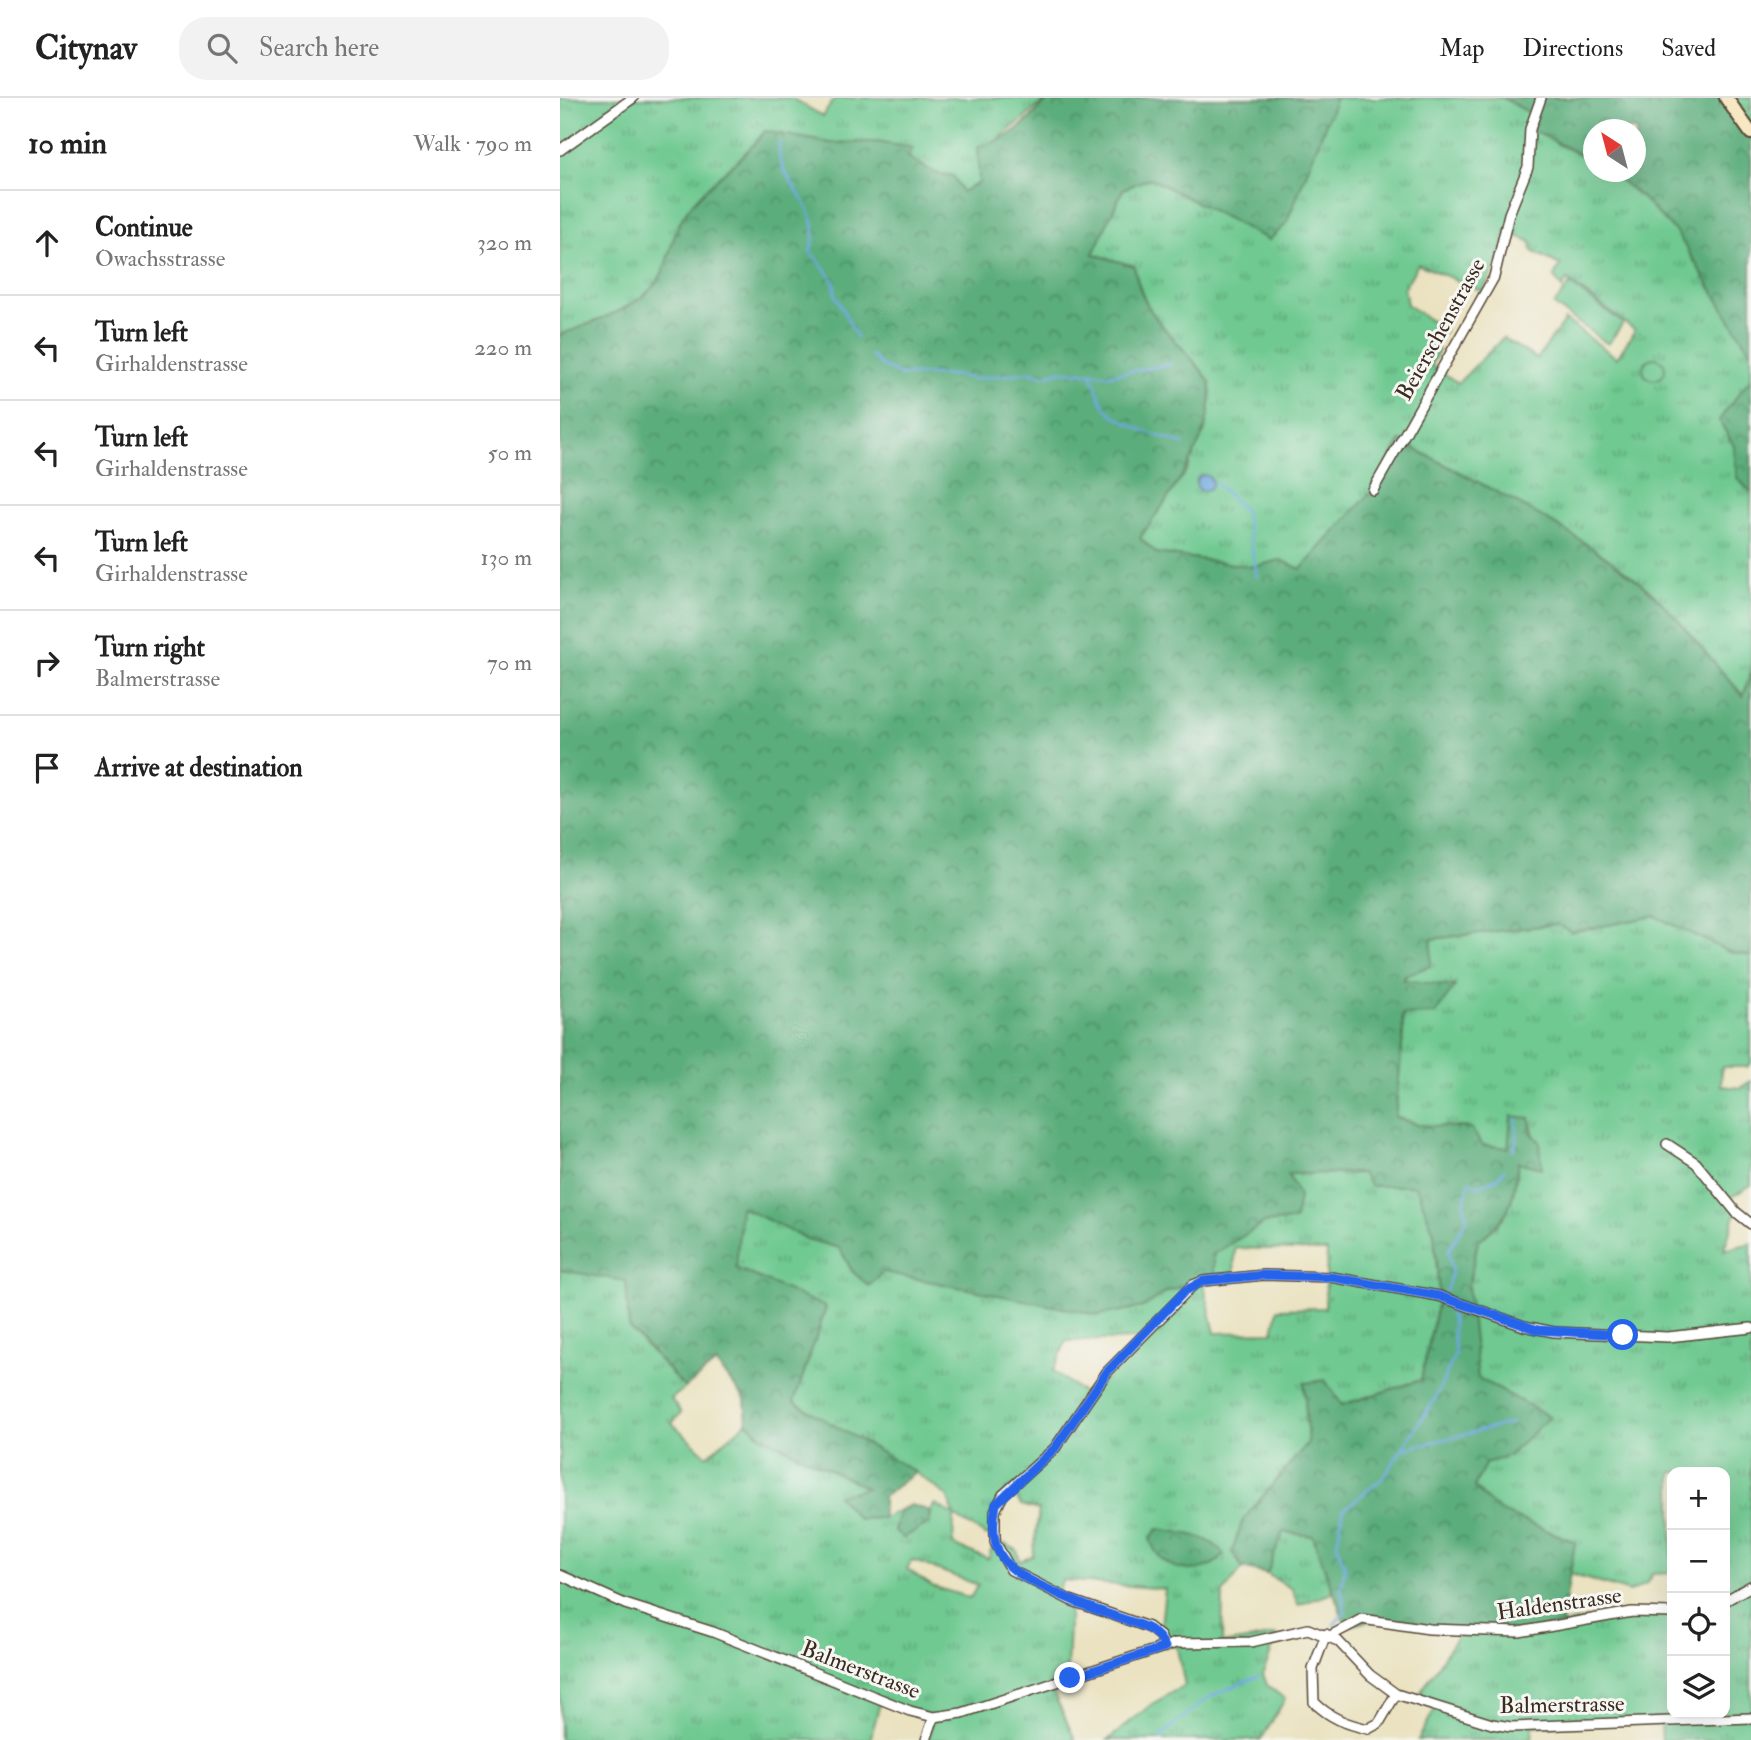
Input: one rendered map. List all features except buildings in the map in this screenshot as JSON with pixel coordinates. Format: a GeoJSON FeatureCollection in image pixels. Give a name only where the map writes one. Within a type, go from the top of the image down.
{"type":"FeatureCollection","features":[{"type":"Feature","properties":{"kind":"street"},"geometry":{"type":"LineString","coordinates":[[560,150],[633,98]]}},
{"type":"Feature","properties":{"kind":"street","name":"Beierschenstrasse"},"geometry":{"type":"LineString","coordinates":[[1373,490],[1494,277],[1509,214],[1528,167],[1530,129],[1541,98]]}},
{"type":"Feature","properties":{"kind":"street"},"geometry":{"type":"LineString","coordinates":[[1726,98],[1751,134]]}},
{"type":"Feature","properties":{"kind":"street"},"geometry":{"type":"LineString","coordinates":[[1667,1144],[1696,1163],[1736,1212],[1751,1224]]}},
{"type":"Feature","properties":{"kind":"street"},"geometry":{"type":"LineString","coordinates":[[1165,1647],[1160,1636],[1148,1628],[1070,1600],[1011,1570],[995,1542],[995,1511],[1003,1495],[1055,1448],[1107,1372],[1193,1284],[1264,1275],[1331,1277],[1425,1292],[1524,1326],[1554,1332],[1668,1338],[1751,1328]]}},
{"type":"Feature","properties":{"kind":"street","name":"Balmerstrasse"},"geometry":{"type":"LineString","coordinates":[[560,1575],[625,1604],[713,1632],[910,1711],[934,1717],[962,1713],[1183,1642],[1222,1645],[1251,1642],[1308,1629],[1328,1635],[1346,1647],[1370,1675],[1396,1694],[1492,1724],[1511,1727],[1751,1718]]}},
{"type":"Feature","properties":{"kind":"street"},"geometry":{"type":"LineString","coordinates":[[1730,1598],[1751,1586]]}},
{"type":"Feature","properties":{"kind":"street","name":"Haldenstrasse"},"geometry":{"type":"LineString","coordinates":[[1328,1635],[1363,1619],[1429,1629],[1518,1632],[1632,1612],[1667,1613]]}},
{"type":"Feature","properties":{"kind":"street"},"geometry":{"type":"LineString","coordinates":[[1328,1635],[1313,1668],[1314,1702],[1323,1711],[1344,1724],[1368,1729],[1379,1723],[1396,1694]]}},
{"type":"Feature","properties":{"kind":"street"},"geometry":{"type":"LineString","coordinates":[[926,1740],[934,1717]]}},
{"type":"Feature","properties":{"kind":"green space"},"geometry":{"type":"Polygon","coordinates":[[[560,98],[791,98],[823,116],[835,98],[1049,98],[991,145],[979,183],[962,192],[953,176],[935,173],[908,157],[912,149],[877,142],[830,143],[765,131],[686,212],[677,229],[663,271],[646,294],[619,311],[560,335],[560,98]]]}},
{"type":"Feature","properties":{"kind":"green space"},"geometry":{"type":"Polygon","coordinates":[[[1049,98],[1336,98],[1286,224],[1269,240],[1150,178],[1123,189],[1093,254],[1134,266],[1139,286],[1155,316],[1210,382],[1210,402],[1199,444],[1177,484],[1140,538],[1156,553],[1254,567],[1280,560],[1301,569],[1373,490],[1400,441],[1525,507],[1615,564],[1643,585],[1668,610],[1743,696],[1751,672],[1751,956],[1729,952],[1655,916],[1571,932],[1557,924],[1432,939],[1431,966],[1405,975],[1403,980],[1455,986],[1435,1014],[1402,1015],[1403,1035],[1395,1117],[1418,1125],[1471,1128],[1482,1145],[1508,1148],[1511,1116],[1530,1118],[1531,1132],[1540,1142],[1542,1168],[1518,1162],[1509,1207],[1490,1232],[1478,1241],[1468,1286],[1478,1378],[1550,1417],[1509,1455],[1485,1464],[1474,1487],[1499,1511],[1575,1542],[1562,1624],[1519,1632],[1461,1630],[1379,1619],[1346,1626],[1313,1536],[1283,1532],[1267,1574],[1243,1568],[1232,1552],[1243,1520],[1308,1443],[1304,1383],[1325,1380],[1342,1405],[1421,1380],[1439,1296],[1434,1233],[1416,1186],[1370,1186],[1362,1173],[1288,1174],[1299,1196],[1295,1220],[1264,1223],[1214,1254],[1214,1279],[1168,1291],[1143,1307],[1099,1315],[883,1272],[869,1286],[852,1271],[840,1248],[807,1239],[741,1207],[736,1268],[826,1307],[794,1402],[915,1472],[883,1497],[883,1518],[858,1519],[837,1495],[867,1488],[761,1436],[747,1422],[745,1399],[716,1363],[685,1388],[629,1327],[626,1281],[560,1270],[560,335],[619,311],[646,294],[663,271],[677,229],[686,212],[765,131],[830,143],[877,142],[913,148],[908,157],[935,173],[953,176],[962,192],[979,183],[978,146],[1008,135],[1035,114],[1049,98]]]}},
{"type":"Feature","properties":{"kind":"green space"},"geometry":{"type":"Polygon","coordinates":[[[1336,98],[1503,98],[1534,115],[1557,144],[1583,156],[1583,182],[1622,182],[1640,196],[1677,233],[1751,353],[1751,378],[1719,420],[1734,446],[1737,478],[1751,492],[1751,672],[1744,696],[1645,587],[1532,512],[1401,441],[1373,490],[1357,511],[1301,570],[1280,560],[1254,567],[1156,553],[1140,538],[1188,468],[1194,449],[1205,431],[1210,382],[1155,316],[1139,286],[1134,266],[1093,254],[1123,189],[1150,178],[1269,240],[1286,224],[1336,98]],[[1506,231],[1501,257],[1482,291],[1418,264],[1404,288],[1407,305],[1445,330],[1435,347],[1439,350],[1431,365],[1458,383],[1503,338],[1537,359],[1565,320],[1617,358],[1635,330],[1567,280],[1562,288],[1554,277],[1560,265],[1532,251],[1531,242],[1506,231]]]}},
{"type":"Feature","properties":{"kind":"green space"},"geometry":{"type":"Polygon","coordinates":[[[1503,98],[1726,98],[1751,133],[1751,353],[1677,233],[1622,182],[1646,182],[1646,119],[1583,119],[1583,156],[1530,129],[1533,115],[1503,98]]]}},
{"type":"Feature","properties":{"kind":"green space"},"geometry":{"type":"Polygon","coordinates":[[[1726,98],[1751,98],[1751,133],[1726,98]]]}},
{"type":"Feature","properties":{"kind":"green space"},"geometry":{"type":"Polygon","coordinates":[[[1570,284],[1623,323],[1608,344],[1554,305],[1570,284]]]}},
{"type":"Feature","properties":{"kind":"green space"},"geometry":{"type":"Polygon","coordinates":[[[1654,358],[1662,361],[1665,369],[1662,377],[1654,380],[1646,377],[1643,369],[1646,361],[1654,358]]]}},
{"type":"Feature","properties":{"kind":"green space"},"geometry":{"type":"Polygon","coordinates":[[[1751,378],[1751,492],[1737,478],[1734,446],[1719,420],[1751,378]]]}},
{"type":"Feature","properties":{"kind":"green space"},"geometry":{"type":"Polygon","coordinates":[[[1655,916],[1729,952],[1751,956],[1751,1063],[1747,1067],[1722,1067],[1721,1086],[1740,1088],[1751,1081],[1751,1185],[1727,1200],[1736,1212],[1724,1250],[1751,1243],[1751,1740],[1662,1740],[1661,1722],[1533,1726],[1532,1740],[1418,1740],[1436,1707],[1415,1701],[1461,1630],[1519,1632],[1632,1612],[1667,1613],[1667,1719],[1730,1719],[1730,1467],[1667,1467],[1667,1573],[1652,1574],[1646,1584],[1630,1592],[1570,1574],[1575,1542],[1499,1511],[1474,1487],[1485,1464],[1509,1455],[1549,1417],[1477,1378],[1468,1286],[1478,1241],[1490,1232],[1509,1207],[1518,1162],[1541,1168],[1530,1118],[1509,1148],[1482,1145],[1471,1128],[1418,1125],[1395,1117],[1403,1036],[1402,1014],[1454,986],[1403,981],[1432,939],[1557,924],[1571,932],[1655,916]]]}},
{"type":"Feature","properties":{"kind":"green space"},"geometry":{"type":"Polygon","coordinates":[[[1362,1173],[1370,1186],[1416,1186],[1434,1232],[1439,1296],[1421,1380],[1341,1405],[1304,1383],[1308,1443],[1243,1520],[1232,1552],[1243,1568],[1223,1593],[1222,1644],[1277,1635],[1263,1674],[1267,1685],[1285,1699],[1261,1740],[1108,1740],[1152,1704],[1185,1685],[1176,1644],[1165,1647],[1160,1636],[1165,1589],[1062,1580],[1058,1594],[1070,1600],[1067,1669],[1070,1678],[1050,1685],[1075,1740],[926,1740],[934,1717],[881,1700],[870,1740],[560,1740],[560,1270],[627,1281],[629,1327],[685,1388],[671,1399],[681,1413],[672,1423],[707,1456],[747,1422],[761,1436],[869,1489],[883,1518],[900,1510],[894,1530],[929,1523],[930,1511],[935,1504],[954,1515],[947,1496],[915,1472],[794,1402],[826,1308],[735,1268],[741,1206],[807,1239],[840,1248],[852,1271],[882,1271],[1099,1315],[1143,1307],[1168,1291],[1203,1281],[1215,1333],[1273,1332],[1278,1309],[1325,1308],[1327,1251],[1235,1248],[1234,1276],[1214,1279],[1213,1254],[1264,1223],[1295,1220],[1288,1174],[1362,1173]],[[1140,1339],[1066,1341],[1053,1371],[1089,1397],[1140,1339]],[[1011,1488],[996,1504],[994,1531],[987,1536],[954,1516],[953,1545],[988,1559],[994,1543],[1000,1542],[1017,1550],[1020,1562],[1033,1555],[1039,1510],[1021,1505],[1011,1488]],[[912,1560],[907,1569],[932,1586],[970,1598],[978,1585],[912,1560]]]}},
{"type":"Feature","properties":{"kind":"green space"},"geometry":{"type":"Polygon","coordinates":[[[911,1505],[930,1511],[929,1523],[903,1538],[894,1530],[900,1510],[911,1505]]]}},
{"type":"Feature","properties":{"kind":"green space"},"geometry":{"type":"Polygon","coordinates":[[[1158,1529],[1203,1539],[1224,1555],[1204,1568],[1181,1569],[1162,1559],[1155,1550],[1150,1538],[1158,1529]]]}},
{"type":"Feature","properties":{"kind":"green space"},"geometry":{"type":"Polygon","coordinates":[[[1283,1532],[1313,1536],[1333,1593],[1298,1605],[1292,1589],[1267,1574],[1283,1532]]]}},
{"type":"Feature","properties":{"kind":"water"},"geometry":{"type":"Polygon","coordinates":[[[1204,475],[1210,477],[1210,489],[1204,491],[1198,489],[1196,483],[1198,477],[1204,475]]]}},
{"type":"Feature","properties":{"kind":"waterway"},"geometry":{"type":"LineString","coordinates":[[780,142],[779,155],[783,168],[807,206],[812,220],[814,235],[810,251],[834,281],[835,294],[857,338]]}},
{"type":"Feature","properties":{"kind":"waterway"},"geometry":{"type":"LineString","coordinates":[[871,355],[882,366],[900,375],[956,375],[974,379],[1030,372],[1044,376],[1061,371],[1090,373],[1108,411],[1139,429],[1183,444]]}},
{"type":"Feature","properties":{"kind":"waterway"},"geometry":{"type":"LineString","coordinates":[[1091,373],[1109,375],[1171,364]]}},
{"type":"Feature","properties":{"kind":"waterway"},"geometry":{"type":"LineString","coordinates":[[1216,483],[1245,511],[1257,577]]}},
{"type":"Feature","properties":{"kind":"waterway"},"geometry":{"type":"LineString","coordinates":[[1513,1150],[1517,1140],[1516,1119]]}},
{"type":"Feature","properties":{"kind":"waterway"},"geometry":{"type":"LineString","coordinates":[[1446,1292],[1452,1270],[1448,1251],[1467,1219],[1464,1203],[1469,1182],[1479,1186],[1498,1178],[1504,1169]]}},
{"type":"Feature","properties":{"kind":"waterway"},"geometry":{"type":"LineString","coordinates":[[1334,1625],[1345,1611],[1341,1590],[1345,1567],[1337,1544],[1343,1510],[1383,1478],[1435,1399],[1455,1354],[1452,1318],[1446,1304]]}},
{"type":"Feature","properties":{"kind":"waterway"},"geometry":{"type":"LineString","coordinates":[[1404,1449],[1512,1423]]}},
{"type":"Feature","properties":{"kind":"waterway"},"geometry":{"type":"LineString","coordinates":[[1161,1740],[1162,1735],[1209,1697],[1259,1676]]}},
{"type":"Feature","properties":{"kind":"route"},"geometry":{"type":"LineString","coordinates":[[1070,1678],[1165,1647],[1160,1636],[1148,1628],[1070,1600],[1011,1570],[1000,1556],[995,1542],[996,1504],[1055,1448],[1107,1372],[1193,1284],[1234,1276],[1331,1277],[1425,1292],[1538,1330],[1623,1335]]}}]}
